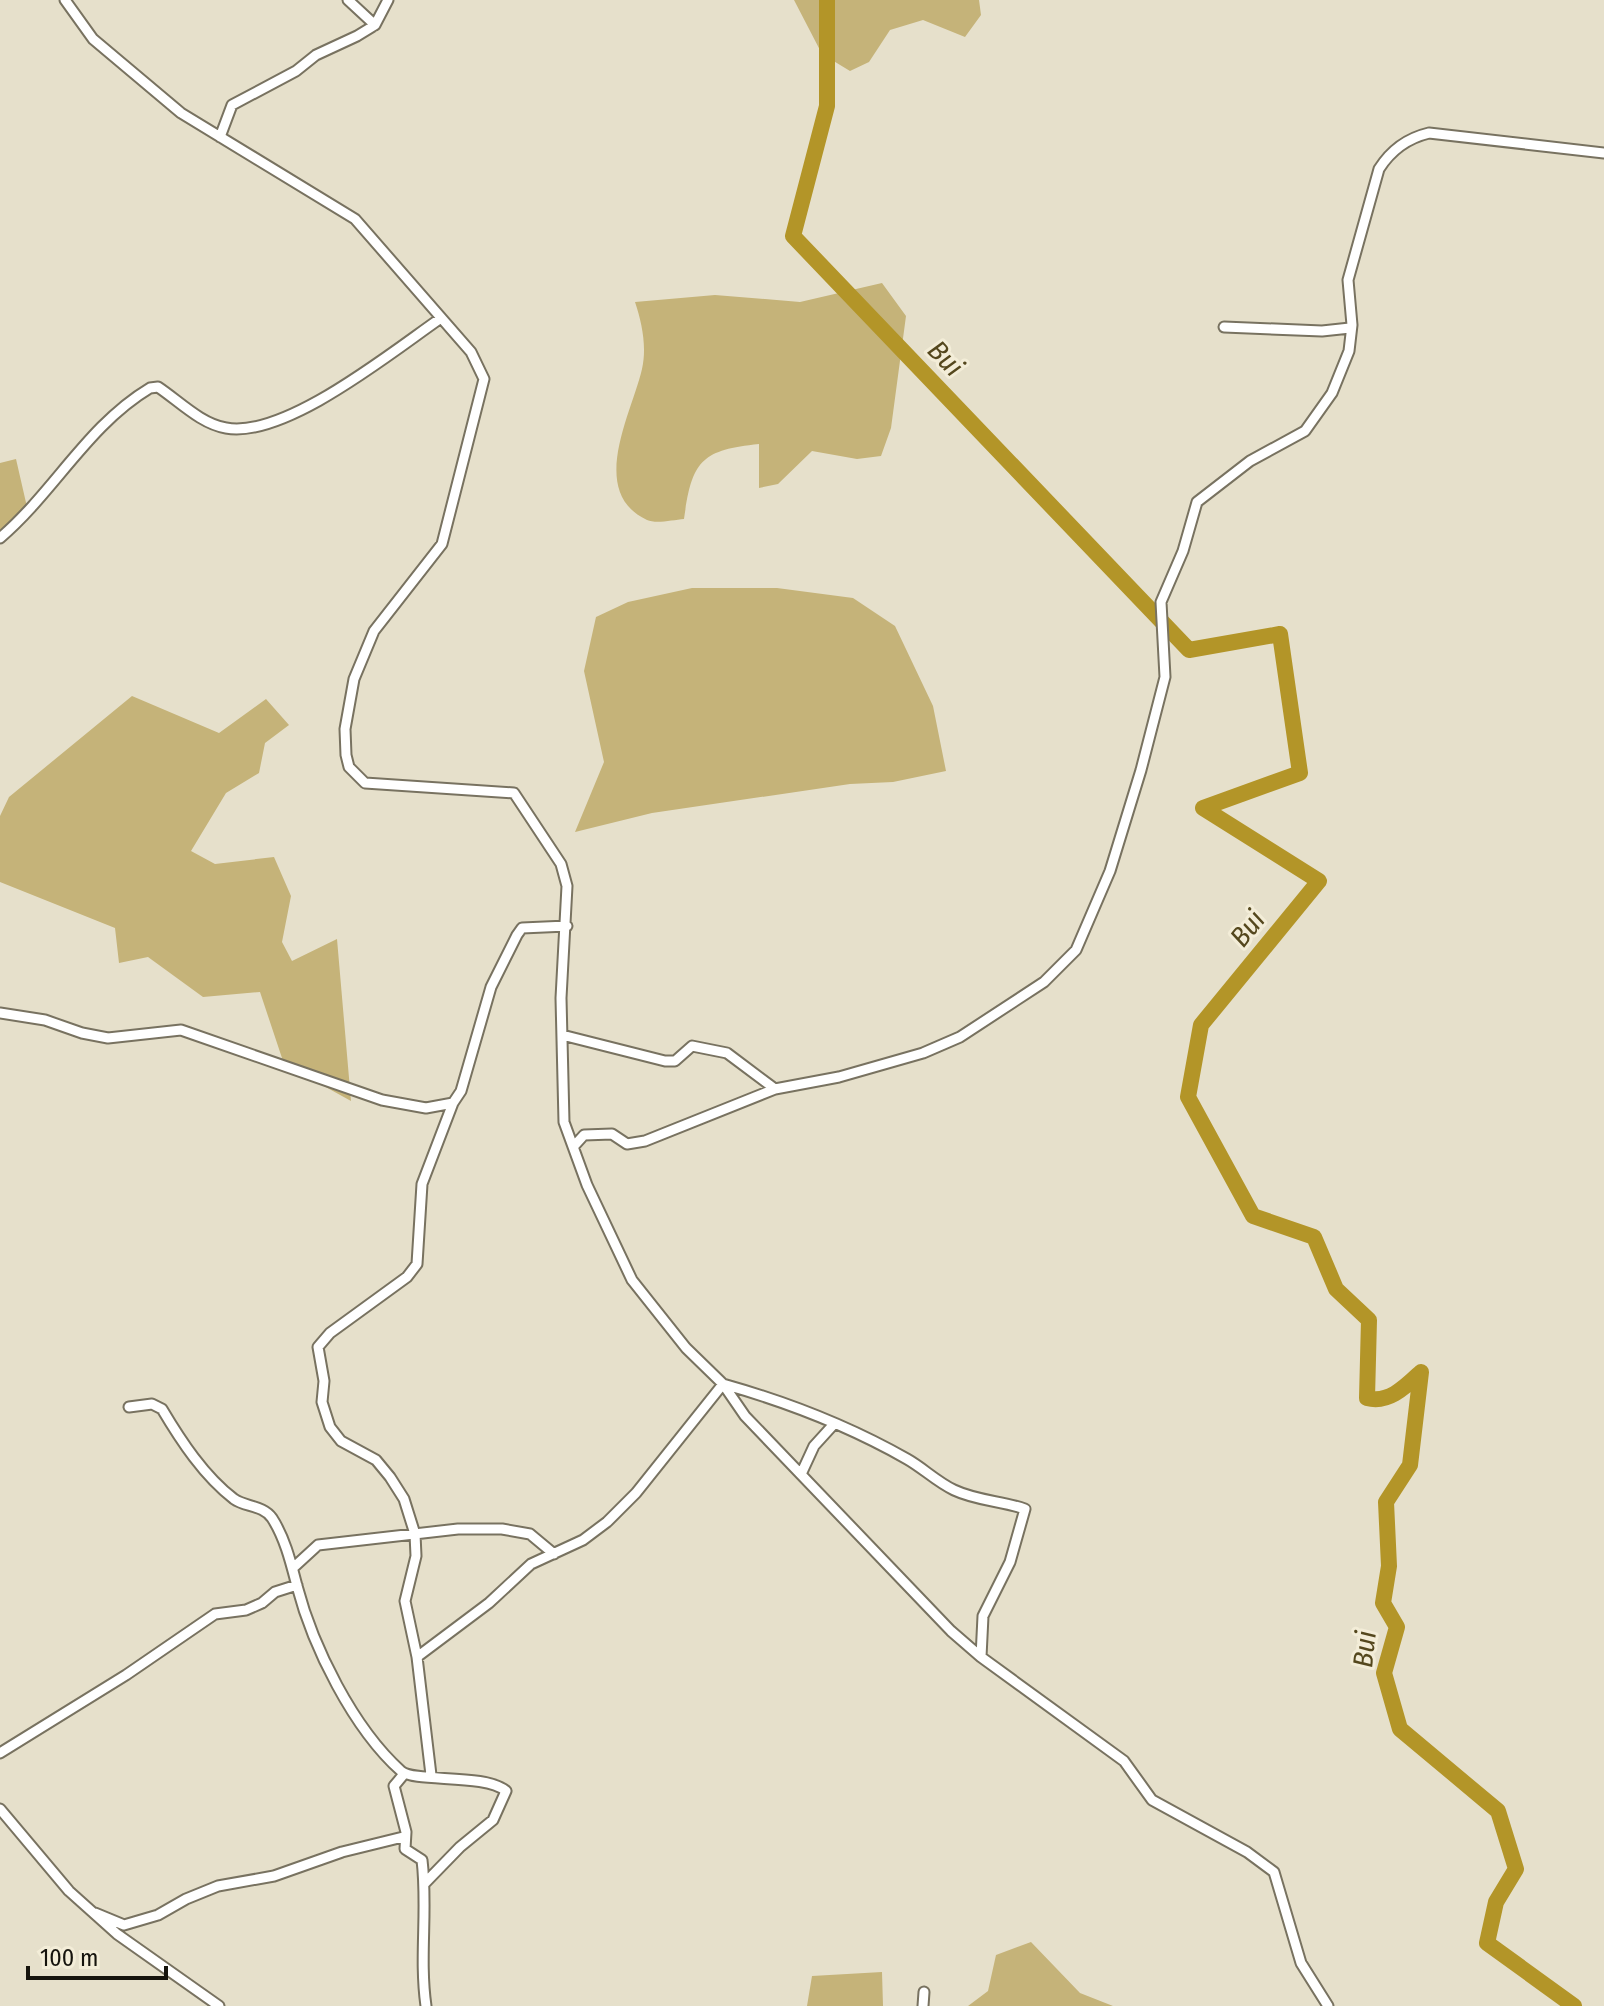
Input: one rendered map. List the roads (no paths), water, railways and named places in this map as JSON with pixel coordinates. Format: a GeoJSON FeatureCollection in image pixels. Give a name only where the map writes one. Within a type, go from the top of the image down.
{"type":"FeatureCollection","features":[{"type":"Feature","properties":{"kind":"street"},"geometry":{"type":"LineString","coordinates":[[65,0],[93,39],[181,113],[355,219],[471,352],[484,379],[442,544],[390,607],[361,658],[345,729],[346,755],[356,777],[373,785],[514,793],[563,869],[567,926],[562,1035],[564,1122],[587,1185],[632,1280],[686,1348],[723,1384],[745,1416],[802,1472],[951,1631],[981,1657],[1124,1761],[1152,1800],[1247,1852],[1274,1872],[1301,1963],[1328,2006]]}},
{"type":"Feature","properties":{"kind":"street"},"geometry":{"type":"LineString","coordinates":[[348,0],[375,25]]}},
{"type":"Feature","properties":{"kind":"street"},"geometry":{"type":"LineString","coordinates":[[220,137],[232,105],[375,25],[388,0]]}},
{"type":"Feature","properties":{"kind":"street"},"geometry":{"type":"LineString","coordinates":[[574,1146],[584,1135],[612,1134],[627,1144],[668,1134],[708,1113],[775,1089],[839,1077],[923,1053],[960,1037],[1044,982],[1076,950],[1110,871],[1165,677],[1161,602],[1183,551],[1193,510],[1197,502],[1250,461],[1305,431],[1332,393],[1349,351],[1348,280],[1379,169],[1402,144],[1429,133],[1604,153]]}},
{"type":"Feature","properties":{"kind":"street"},"geometry":{"type":"LineString","coordinates":[[0,538],[48,491],[104,423],[150,388],[158,387],[224,428],[249,428],[282,420],[326,396],[441,318]]}},
{"type":"Feature","properties":{"kind":"street"},"geometry":{"type":"LineString","coordinates":[[1224,327],[1322,331],[1350,328]]}},
{"type":"Feature","properties":{"kind":"street"},"geometry":{"type":"LineString","coordinates":[[431,1775],[417,1657],[405,1601],[416,1556],[415,1534],[404,1499],[390,1477],[376,1460],[341,1441],[330,1427],[322,1402],[324,1381],[318,1347],[330,1333],[407,1277],[417,1264],[422,1184],[453,1103],[461,1091],[491,987],[522,928],[533,925],[567,926]]}},
{"type":"Feature","properties":{"kind":"street"},"geometry":{"type":"LineString","coordinates":[[0,1013],[45,1020],[108,1038],[181,1030],[382,1100],[437,1108],[453,1103]]}},
{"type":"Feature","properties":{"kind":"street"},"geometry":{"type":"LineString","coordinates":[[562,1035],[665,1061],[675,1061],[692,1046],[719,1051],[775,1089]]}},
{"type":"Feature","properties":{"kind":"street"},"geometry":{"type":"LineString","coordinates":[[723,1384],[779,1399],[834,1424],[906,1458],[954,1490],[991,1503],[1025,1509],[1010,1562],[983,1616],[981,1657]]}},
{"type":"Feature","properties":{"kind":"street"},"geometry":{"type":"LineString","coordinates":[[417,1657],[489,1603],[531,1564],[593,1534],[617,1513],[723,1384]]}},
{"type":"Feature","properties":{"kind":"street"},"geometry":{"type":"LineString","coordinates":[[129,1407],[152,1404],[162,1409],[202,1467],[236,1501],[255,1506],[271,1516],[294,1567],[319,1649],[351,1708],[404,1774]]}},
{"type":"Feature","properties":{"kind":"street"},"geometry":{"type":"LineString","coordinates":[[802,1472],[814,1446],[834,1424]]}},
{"type":"Feature","properties":{"kind":"street"},"geometry":{"type":"LineString","coordinates":[[294,1567],[318,1545],[415,1534],[502,1529],[530,1534],[554,1554]]}},
{"type":"Feature","properties":{"kind":"street"},"geometry":{"type":"LineString","coordinates":[[0,1753],[126,1675],[215,1614],[246,1610],[262,1603],[275,1592],[297,1585]]}},
{"type":"Feature","properties":{"kind":"street"},"geometry":{"type":"LineString","coordinates":[[425,1883],[460,1847],[493,1820],[506,1791],[499,1784],[404,1774],[394,1784],[406,1832],[403,1837],[405,1849],[422,1860],[425,1883],[420,1960],[426,2006]]}},
{"type":"Feature","properties":{"kind":"street"},"geometry":{"type":"LineString","coordinates":[[0,1809],[37,1857],[95,1913],[219,2006]]}},
{"type":"Feature","properties":{"kind":"street"},"geometry":{"type":"LineString","coordinates":[[95,1913],[124,1925],[158,1915],[218,1886],[274,1876],[342,1852],[403,1837]]}},
{"type":"Feature","properties":{"kind":"street"},"geometry":{"type":"LineString","coordinates":[[923,2006],[924,1992]]}},
{"type":"Feature","properties":{"kind":"waterway","name":"Bui"},"geometry":{"type":"LineString","coordinates":[[827,0],[827,106],[793,236],[1189,650],[1280,634],[1300,773],[1203,808],[1319,881],[1201,1025],[1188,1097],[1253,1216],[1314,1237],[1336,1289],[1369,1320],[1367,1398],[1390,1396],[1421,1372],[1410,1465],[1386,1502],[1389,1566],[1383,1603],[1397,1627],[1384,1673],[1400,1729],[1498,1811],[1516,1869],[1496,1902],[1487,1943],[1574,2006]]}}]}
